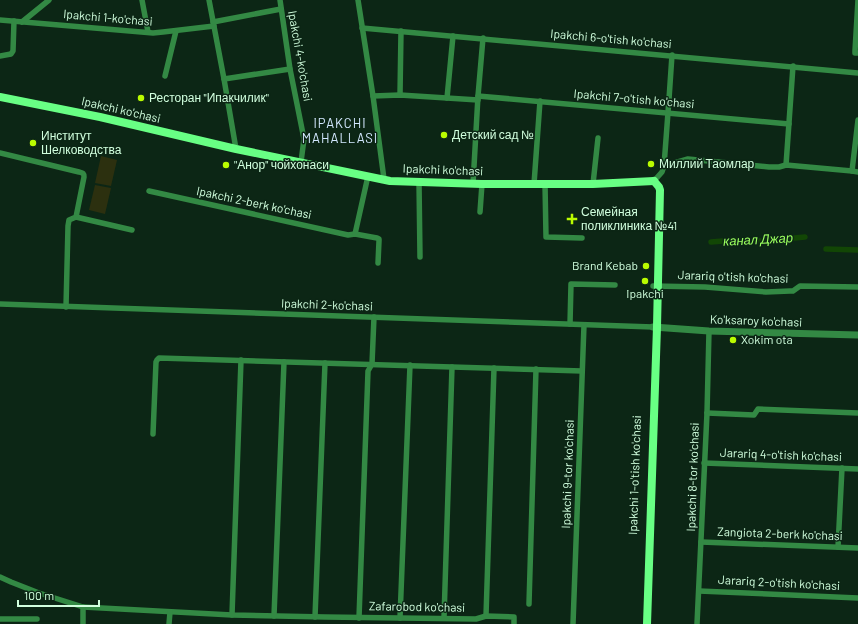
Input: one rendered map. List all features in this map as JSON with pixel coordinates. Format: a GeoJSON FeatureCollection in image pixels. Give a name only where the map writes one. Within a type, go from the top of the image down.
{"type":"FeatureCollection","features":[{"type":"Feature","properties":{"kind":"main road","name":"Ipakchi ko'chasi"},"geometry":{"type":"LineString","coordinates":[[0,97],[100,117],[236,149],[390,181],[473,184],[593,184],[654,181]]}},
{"type":"Feature","properties":{"kind":"main road"},"geometry":{"type":"LineString","coordinates":[[654,181],[656,189],[655,327]]}},
{"type":"Feature","properties":{"kind":"main road","name":"Ipakchi 1-o'tish ko'chasi"},"geometry":{"type":"LineString","coordinates":[[642,624],[655,327]]}},
{"type":"Feature","properties":{"kind":"main road","name":"Ipakchi 1-o'tish ko'chasi"},"geometry":{"type":"LineString","coordinates":[[647,624],[655,327]]}},
{"type":"Feature","properties":{"kind":"street"},"geometry":{"type":"LineString","coordinates":[[22,22],[49,0]]}},
{"type":"Feature","properties":{"kind":"street"},"geometry":{"type":"LineString","coordinates":[[142,0],[148,32]]}},
{"type":"Feature","properties":{"kind":"street"},"geometry":{"type":"LineString","coordinates":[[209,0],[236,149]]}},
{"type":"Feature","properties":{"kind":"street","name":"Ipakchi 4-ko'chasi"},"geometry":{"type":"LineString","coordinates":[[280,0],[290,69],[304,140],[301,162]]}},
{"type":"Feature","properties":{"kind":"street"},"geometry":{"type":"LineString","coordinates":[[358,0],[384,179]]}},
{"type":"Feature","properties":{"kind":"street"},"geometry":{"type":"LineString","coordinates":[[856,53],[858,0]]}},
{"type":"Feature","properties":{"kind":"street","name":"Ipakchi 1-ko'chasi"},"geometry":{"type":"LineString","coordinates":[[0,20],[158,33],[213,24],[281,9]]}},
{"type":"Feature","properties":{"kind":"street"},"geometry":{"type":"LineString","coordinates":[[0,56],[11,54],[13,51],[14,21]]}},
{"type":"Feature","properties":{"kind":"street","name":"Ipakchi 6-o'tish ko'chasi"},"geometry":{"type":"LineString","coordinates":[[362,28],[858,73]]}},
{"type":"Feature","properties":{"kind":"street"},"geometry":{"type":"LineString","coordinates":[[165,76],[176,31]]}},
{"type":"Feature","properties":{"kind":"street"},"geometry":{"type":"LineString","coordinates":[[400,94],[401,31]]}},
{"type":"Feature","properties":{"kind":"street"},"geometry":{"type":"LineString","coordinates":[[447,98],[453,36]]}},
{"type":"Feature","properties":{"kind":"street"},"geometry":{"type":"LineString","coordinates":[[473,184],[483,38]]}},
{"type":"Feature","properties":{"kind":"street"},"geometry":{"type":"LineString","coordinates":[[654,181],[662,172],[664,166],[672,55]]}},
{"type":"Feature","properties":{"kind":"street"},"geometry":{"type":"LineString","coordinates":[[786,165],[793,66]]}},
{"type":"Feature","properties":{"kind":"street"},"geometry":{"type":"LineString","coordinates":[[224,79],[290,69]]}},
{"type":"Feature","properties":{"kind":"street","name":"Ipakchi 7-o'tish ko'chasi"},"geometry":{"type":"LineString","coordinates":[[373,96],[400,94],[447,98],[540,101],[789,124]]}},
{"type":"Feature","properties":{"kind":"street"},"geometry":{"type":"LineString","coordinates":[[534,184],[540,101]]}},
{"type":"Feature","properties":{"kind":"street"},"geometry":{"type":"LineString","coordinates":[[664,166],[688,158],[769,167],[786,165],[855,171],[858,120]]}},
{"type":"Feature","properties":{"kind":"street"},"geometry":{"type":"LineString","coordinates":[[593,184],[598,138]]}},
{"type":"Feature","properties":{"kind":"street"},"geometry":{"type":"LineString","coordinates":[[0,153],[83,173],[84,177],[76,217]]}},
{"type":"Feature","properties":{"kind":"street"},"geometry":{"type":"LineString","coordinates":[[355,234],[368,176]]}},
{"type":"Feature","properties":{"kind":"street"},"geometry":{"type":"LineString","coordinates":[[419,182],[420,257]]}},
{"type":"Feature","properties":{"kind":"street"},"geometry":{"type":"LineString","coordinates":[[480,212],[482,184]]}},
{"type":"Feature","properties":{"kind":"street"},"geometry":{"type":"LineString","coordinates":[[545,184],[546,237],[582,238]]}},
{"type":"Feature","properties":{"kind":"street","name":"Ipakchi 2-berk ko'chasi"},"geometry":{"type":"LineString","coordinates":[[149,191],[348,235],[355,234],[377,238],[379,240],[378,263]]}},
{"type":"Feature","properties":{"kind":"street"},"geometry":{"type":"LineString","coordinates":[[66,307],[69,220],[76,217],[132,230]]}},
{"type":"Feature","properties":{"kind":"street"},"geometry":{"type":"LineString","coordinates":[[570,324],[572,284],[615,285]]}},
{"type":"Feature","properties":{"kind":"street","name":"Jarariq o'tish ko'chasi"},"geometry":{"type":"LineString","coordinates":[[656,286],[705,287],[766,292],[790,292],[800,286],[858,287]]}},
{"type":"Feature","properties":{"kind":"street","name":"Ipakchi 2-ko'chasi"},"geometry":{"type":"LineString","coordinates":[[0,304],[655,327]]}},
{"type":"Feature","properties":{"kind":"street"},"geometry":{"type":"LineString","coordinates":[[359,618],[368,371],[372,364],[374,317]]}},
{"type":"Feature","properties":{"kind":"street","name":"Ipakchi 9-tor ko'chasi"},"geometry":{"type":"LineString","coordinates":[[573,624],[584,325]]}},
{"type":"Feature","properties":{"kind":"street","name":"Ko'ksaroy ko'chasi"},"geometry":{"type":"LineString","coordinates":[[655,327],[858,335]]}},
{"type":"Feature","properties":{"kind":"street","name":"Ipakchi 8-tor ko'chasi"},"geometry":{"type":"LineString","coordinates":[[697,624],[702,542],[709,330]]}},
{"type":"Feature","properties":{"kind":"street"},"geometry":{"type":"LineString","coordinates":[[153,434],[157,360],[159,358],[582,371]]}},
{"type":"Feature","properties":{"kind":"street"},"geometry":{"type":"LineString","coordinates":[[232,615],[241,360]]}},
{"type":"Feature","properties":{"kind":"street"},"geometry":{"type":"LineString","coordinates":[[274,616],[284,362]]}},
{"type":"Feature","properties":{"kind":"street"},"geometry":{"type":"LineString","coordinates":[[315,617],[325,363]]}},
{"type":"Feature","properties":{"kind":"street"},"geometry":{"type":"LineString","coordinates":[[400,618],[410,365]]}},
{"type":"Feature","properties":{"kind":"street"},"geometry":{"type":"LineString","coordinates":[[444,618],[452,367]]}},
{"type":"Feature","properties":{"kind":"street"},"geometry":{"type":"LineString","coordinates":[[486,616],[494,368]]}},
{"type":"Feature","properties":{"kind":"street"},"geometry":{"type":"LineString","coordinates":[[529,604],[536,369]]}},
{"type":"Feature","properties":{"kind":"street"},"geometry":{"type":"LineString","coordinates":[[707,413],[754,415],[758,409],[858,413]]}},
{"type":"Feature","properties":{"kind":"street","name":"Jarariq 4-o'tish ko'chasi"},"geometry":{"type":"LineString","coordinates":[[704,463],[858,469]]}},
{"type":"Feature","properties":{"kind":"street"},"geometry":{"type":"LineString","coordinates":[[838,547],[842,468]]}},
{"type":"Feature","properties":{"kind":"street","name":"Zangiota 2-berk ko'chasi"},"geometry":{"type":"LineString","coordinates":[[702,542],[858,548]]}},
{"type":"Feature","properties":{"kind":"street","name":"Zafarobod ko'chasi"},"geometry":{"type":"LineString","coordinates":[[0,577],[25,588],[83,607],[232,615],[359,618],[444,618],[476,621],[486,616],[514,617],[514,624]]}},
{"type":"Feature","properties":{"kind":"street","name":"Jarariq 2-o'tish ko'chasi"},"geometry":{"type":"LineString","coordinates":[[699,591],[858,598]]}},
{"type":"Feature","properties":{"kind":"street"},"geometry":{"type":"LineString","coordinates":[[82,624],[83,607]]}},
{"type":"Feature","properties":{"kind":"street"},"geometry":{"type":"LineString","coordinates":[[169,624],[170,612]]}},
{"type":"Feature","properties":{"kind":"street"},"geometry":{"type":"LineString","coordinates":[[323,624],[325,617]]}},
{"type":"Feature","properties":{"kind":"street"},"geometry":{"type":"LineString","coordinates":[[0,619],[37,619]]}},
{"type":"Feature","properties":{"kind":"green space"},"geometry":{"type":"Polygon","coordinates":[[[101,156],[117,160],[111,186],[95,183],[101,156]]]}},
{"type":"Feature","properties":{"kind":"green space"},"geometry":{"type":"Polygon","coordinates":[[[95,185],[111,188],[105,214],[89,210],[95,185]]]}},
{"type":"Feature","properties":{"kind":"waterway","name":"канал Джар"},"geometry":{"type":"LineString","coordinates":[[711,242],[735,240],[761,241],[805,237]]}},
{"type":"Feature","properties":{"kind":"waterway","name":"канал Джар"},"geometry":{"type":"LineString","coordinates":[[826,249],[858,250]]}},
{"type":"Feature","properties":{"kind":"place","name":"Ресторан \"Ипакчилик\""},"geometry":{"type":"Point","coordinates":[141,98]}},
{"type":"Feature","properties":{"kind":"place","name":"Детский сад №"},"geometry":{"type":"Point","coordinates":[444,135]}},
{"type":"Feature","properties":{"kind":"place","name":"Институт Шелководства"},"geometry":{"type":"Point","coordinates":[33,143]}},
{"type":"Feature","properties":{"kind":"place","name":"Миллий Таомлар"},"geometry":{"type":"Point","coordinates":[651,164]}},
{"type":"Feature","properties":{"kind":"place","name":"\"Анор\" чойхонаси"},"geometry":{"type":"Point","coordinates":[226,165]}},
{"type":"Feature","properties":{"kind":"place","name":"Семейная поликлиника №41"},"geometry":{"type":"Point","coordinates":[572,219]}},
{"type":"Feature","properties":{"kind":"place","name":"Brand Kebab"},"geometry":{"type":"Point","coordinates":[646,266]}},
{"type":"Feature","properties":{"kind":"place","name":"Ipakchi"},"geometry":{"type":"Point","coordinates":[645,281]}},
{"type":"Feature","properties":{"kind":"place","name":"Xokim ota"},"geometry":{"type":"Point","coordinates":[733,340]}},
{"type":"Feature","properties":{"kind":"district","name":"IPAKCHI MAHALLASI"},"geometry":{"type":"Point","coordinates":[340,130]}}]}
